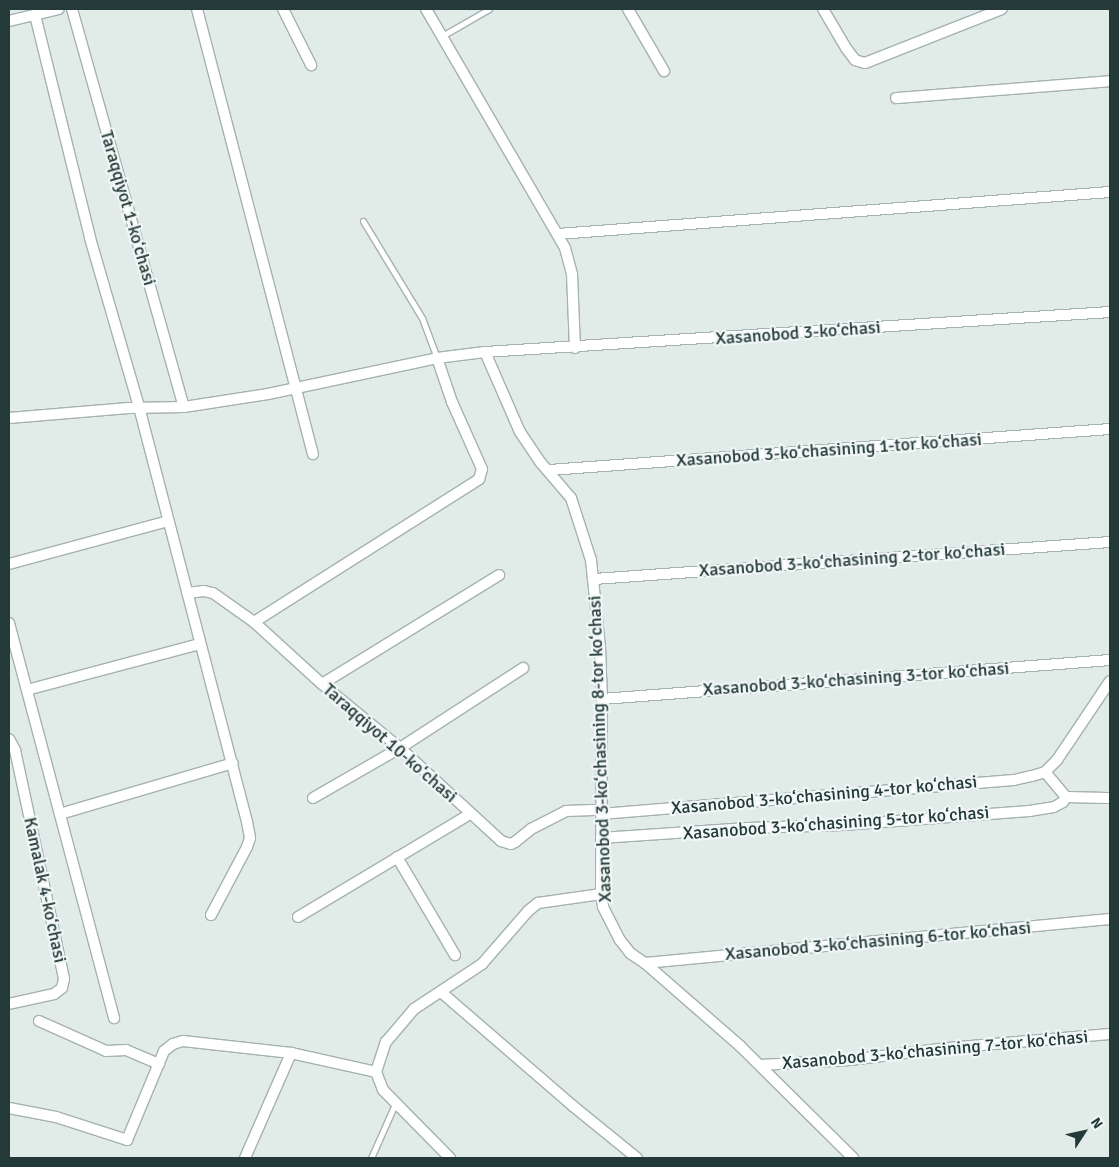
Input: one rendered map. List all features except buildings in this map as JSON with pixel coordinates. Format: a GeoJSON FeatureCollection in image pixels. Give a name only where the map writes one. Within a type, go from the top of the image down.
{"type":"FeatureCollection","features":[{"type":"Feature","properties":{"kind":"street"},"geometry":{"type":"LineString","coordinates":[[9,21],[38,12],[59,9]]}},
{"type":"Feature","properties":{"kind":"street","name":"Taraqqiyot 1-koʻchasi"},"geometry":{"type":"LineString","coordinates":[[72,9],[184,407]]}},
{"type":"Feature","properties":{"kind":"street"},"geometry":{"type":"LineString","coordinates":[[197,9],[313,454]]}},
{"type":"Feature","properties":{"kind":"street"},"geometry":{"type":"LineString","coordinates":[[283,9],[311,65]]}},
{"type":"Feature","properties":{"kind":"street"},"geometry":{"type":"LineString","coordinates":[[426,9],[558,234],[570,265],[575,348]]}},
{"type":"Feature","properties":{"kind":"street"},"geometry":{"type":"LineString","coordinates":[[628,9],[664,71]]}},
{"type":"Feature","properties":{"kind":"street"},"geometry":{"type":"LineString","coordinates":[[823,9],[855,60],[864,63],[1002,9]]}},
{"type":"Feature","properties":{"kind":"street"},"geometry":{"type":"LineString","coordinates":[[38,12],[90,238],[139,407],[200,644],[233,763],[250,838],[211,914]]}},
{"type":"Feature","properties":{"kind":"street"},"geometry":{"type":"LineString","coordinates":[[896,98],[1110,81]]}},
{"type":"Feature","properties":{"kind":"street"},"geometry":{"type":"LineString","coordinates":[[558,234],[1110,192]]}},
{"type":"Feature","properties":{"kind":"street","name":"Xasanobod 3-koʻchasi"},"geometry":{"type":"LineString","coordinates":[[9,418],[139,407],[184,407],[296,388],[438,358],[485,352],[575,348],[1110,312]]}},
{"type":"Feature","properties":{"kind":"street","name":"Xasanobod 3-koʻchasining 8-tor koʻchasi"},"geometry":{"type":"LineString","coordinates":[[485,352],[520,432],[571,498],[577,510],[594,579],[602,699],[601,894],[603,907],[620,940],[636,959],[645,963],[760,1065],[853,1158]]}},
{"type":"Feature","properties":{"kind":"street"},"geometry":{"type":"LineString","coordinates":[[254,622],[479,479],[482,470],[452,402],[438,358]]}},
{"type":"Feature","properties":{"kind":"street","name":"Xasanobod 3-koʻchasining 1-tor koʻchasi"},"geometry":{"type":"LineString","coordinates":[[548,470],[1110,429]]}},
{"type":"Feature","properties":{"kind":"street"},"geometry":{"type":"LineString","coordinates":[[9,564],[168,521]]}},
{"type":"Feature","properties":{"kind":"street","name":"Xasanobod 3-koʻchasining 2-tor koʻchasi"},"geometry":{"type":"LineString","coordinates":[[594,579],[1110,542]]}},
{"type":"Feature","properties":{"kind":"street"},"geometry":{"type":"LineString","coordinates":[[322,684],[499,575]]}},
{"type":"Feature","properties":{"kind":"street","name":"Taraqqiyot 10-koʻchasi"},"geometry":{"type":"LineString","coordinates":[[187,593],[199,591],[213,593],[254,622],[322,684],[400,748],[501,841],[511,844],[538,825],[566,811],[601,812]]}},
{"type":"Feature","properties":{"kind":"street"},"geometry":{"type":"LineString","coordinates":[[9,623],[114,1018]]}},
{"type":"Feature","properties":{"kind":"street"},"geometry":{"type":"LineString","coordinates":[[27,690],[200,644]]}},
{"type":"Feature","properties":{"kind":"street","name":"Xasanobod 3-koʻchasining 3-tor koʻchasi"},"geometry":{"type":"LineString","coordinates":[[602,699],[1110,660]]}},
{"type":"Feature","properties":{"kind":"street"},"geometry":{"type":"LineString","coordinates":[[313,798],[400,748],[522,668]]}},
{"type":"Feature","properties":{"kind":"street"},"geometry":{"type":"LineString","coordinates":[[1110,681],[1067,747],[1046,772],[1066,797],[1110,798]]}},
{"type":"Feature","properties":{"kind":"street","name":"Kamalak 4-koʻchasi"},"geometry":{"type":"LineString","coordinates":[[9,739],[14,750],[64,982],[62,988],[54,994],[9,1004]]}},
{"type":"Feature","properties":{"kind":"street"},"geometry":{"type":"LineString","coordinates":[[60,814],[233,763]]}},
{"type":"Feature","properties":{"kind":"street","name":"Xasanobod 3-koʻchasining 4-tor koʻchasi"},"geometry":{"type":"LineString","coordinates":[[601,812],[1014,780],[1046,772]]}},
{"type":"Feature","properties":{"kind":"street","name":"Xasanobod 3-koʻchasining 5-tor koʻchasi"},"geometry":{"type":"LineString","coordinates":[[602,838],[748,828],[843,825],[1029,811],[1060,805],[1066,797]]}},
{"type":"Feature","properties":{"kind":"street"},"geometry":{"type":"LineString","coordinates":[[298,917],[470,814]]}},
{"type":"Feature","properties":{"kind":"street"},"geometry":{"type":"LineString","coordinates":[[397,857],[455,955]]}},
{"type":"Feature","properties":{"kind":"street"},"geometry":{"type":"LineString","coordinates":[[450,1158],[383,1090],[376,1072],[386,1042],[395,1029],[414,1009],[482,964],[528,911],[538,903],[601,894]]}},
{"type":"Feature","properties":{"kind":"street","name":"Xasanobod 3-koʻchasining 6-tor koʻchasi"},"geometry":{"type":"LineString","coordinates":[[645,963],[1110,919]]}},
{"type":"Feature","properties":{"kind":"street"},"geometry":{"type":"LineString","coordinates":[[441,992],[573,1106],[637,1158]]}},
{"type":"Feature","properties":{"kind":"street"},"geometry":{"type":"LineString","coordinates":[[40,1021],[106,1051],[126,1050],[158,1064]]}},
{"type":"Feature","properties":{"kind":"street","name":"Xasanobod 3-koʻchasining 7-tor koʻchasi"},"geometry":{"type":"LineString","coordinates":[[760,1065],[850,1060],[948,1048],[1110,1034]]}},
{"type":"Feature","properties":{"kind":"street"},"geometry":{"type":"LineString","coordinates":[[9,1108],[56,1117],[126,1140],[164,1051],[173,1044],[183,1041],[291,1053],[376,1072]]}},
{"type":"Feature","properties":{"kind":"street"},"geometry":{"type":"LineString","coordinates":[[245,1158],[291,1053]]}},
{"type":"Feature","properties":{"kind":"lane"},"geometry":{"type":"LineString","coordinates":[[442,36],[489,9]]}},
{"type":"Feature","properties":{"kind":"lane"},"geometry":{"type":"LineString","coordinates":[[363,221],[422,318],[438,358]]}},
{"type":"Feature","properties":{"kind":"lane"},"geometry":{"type":"LineString","coordinates":[[371,1158],[395,1104]]}}]}
